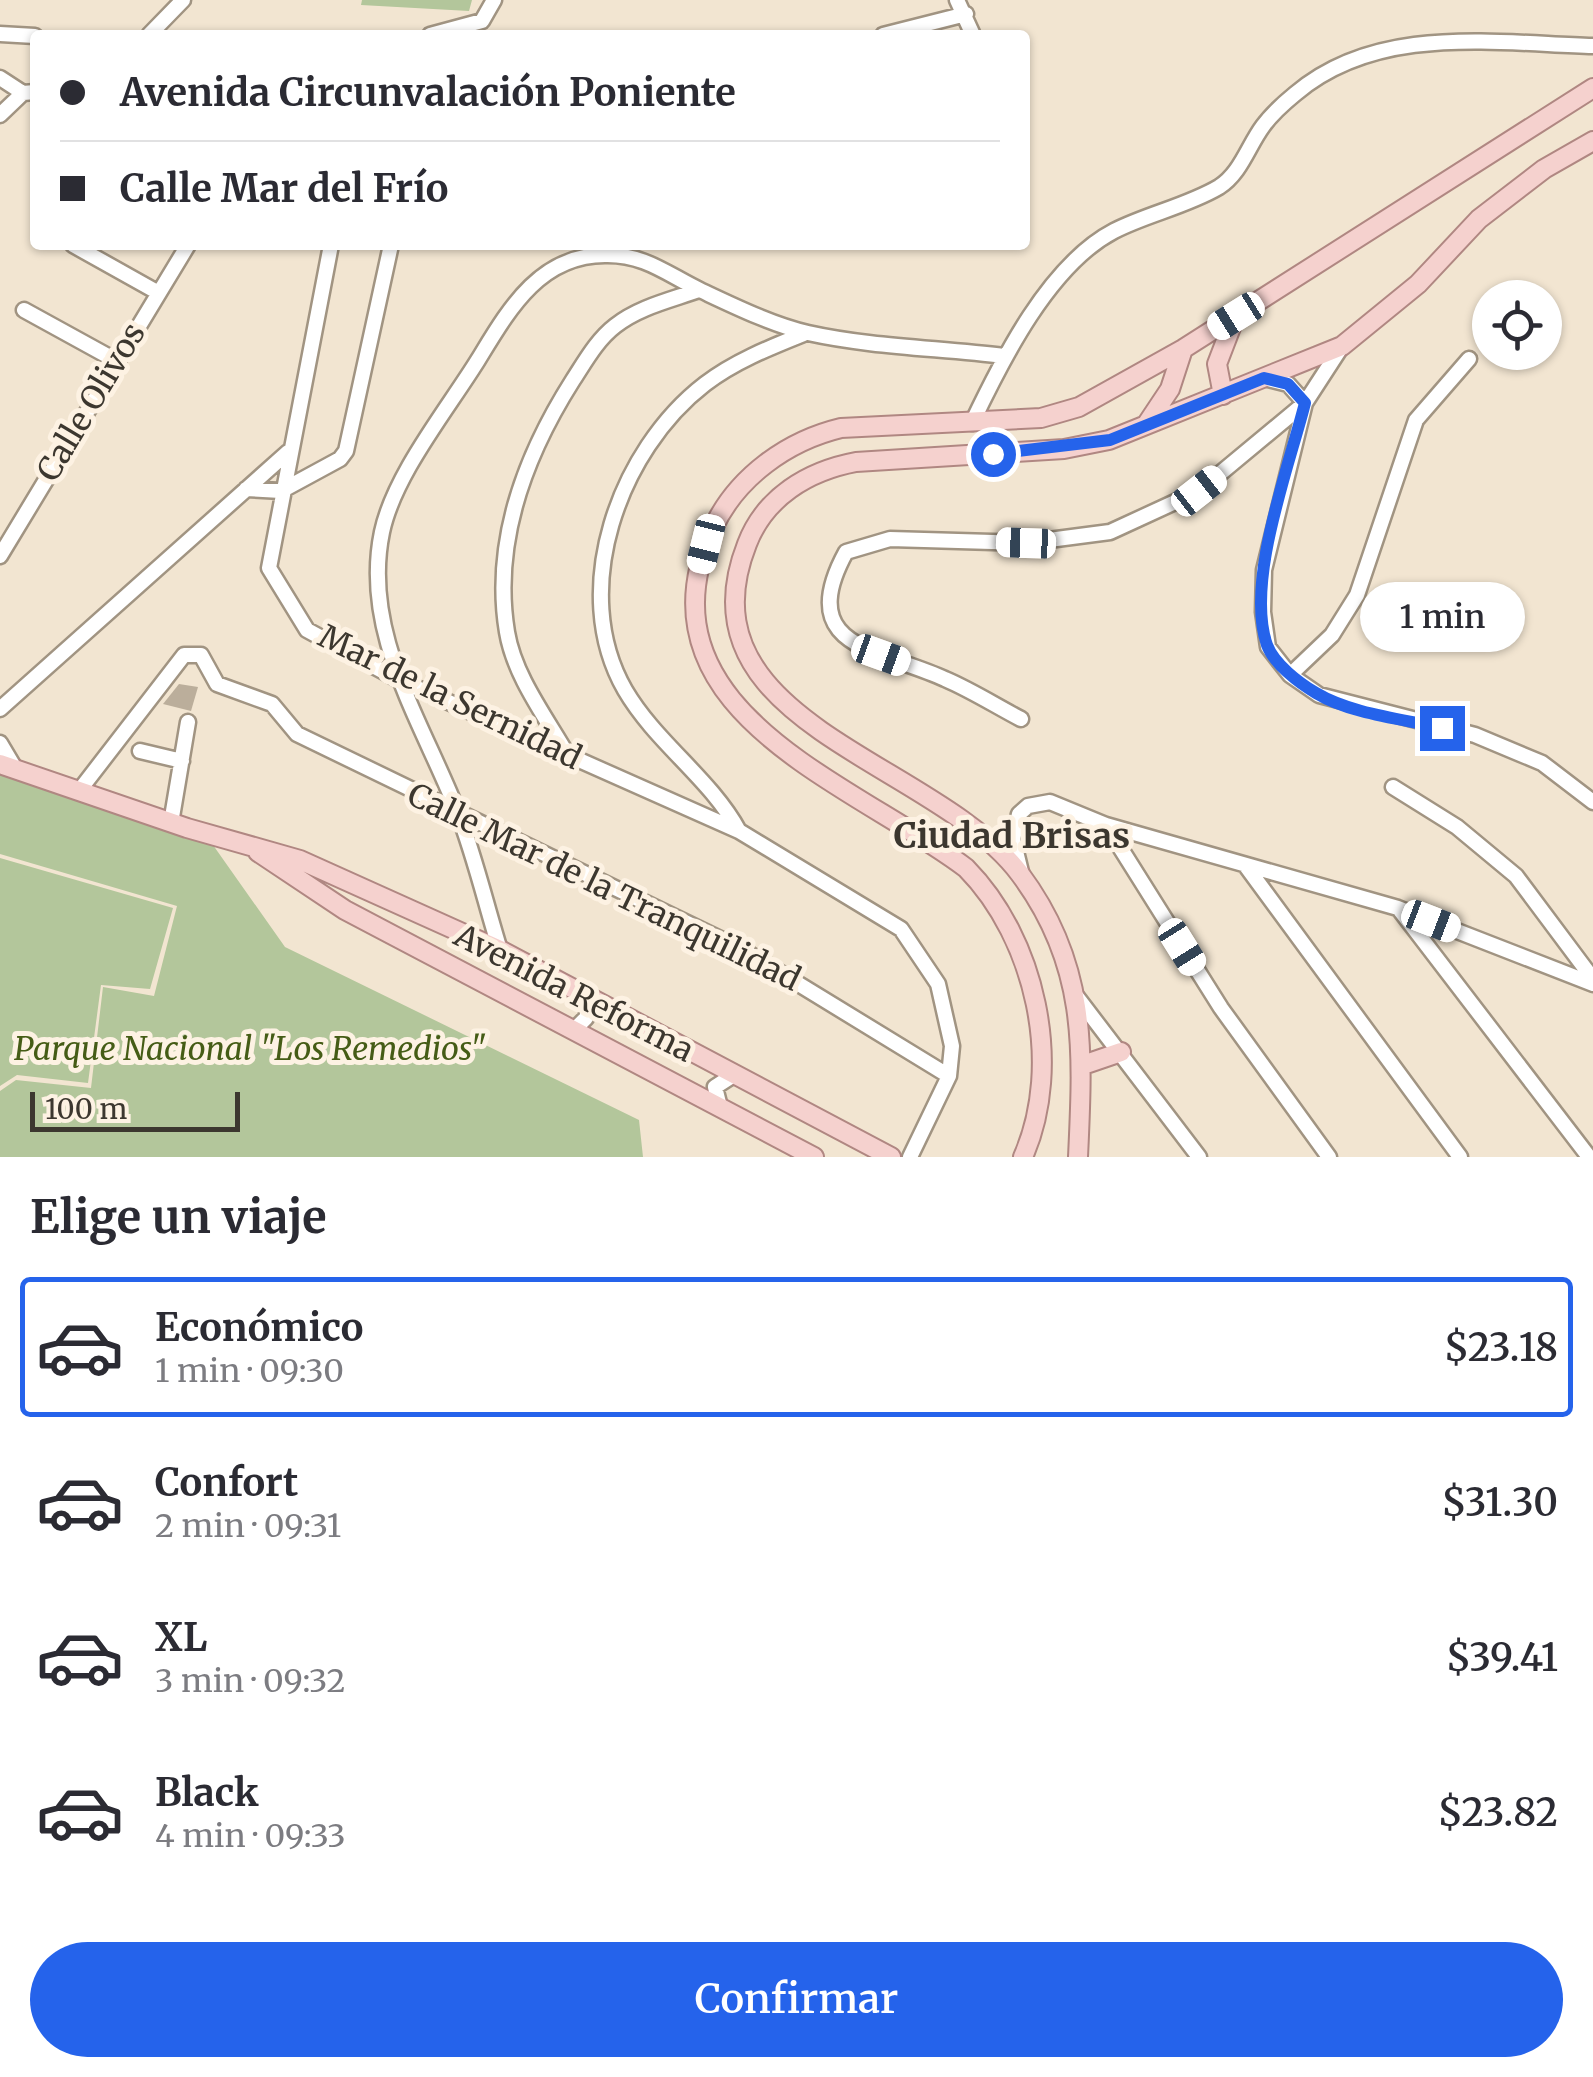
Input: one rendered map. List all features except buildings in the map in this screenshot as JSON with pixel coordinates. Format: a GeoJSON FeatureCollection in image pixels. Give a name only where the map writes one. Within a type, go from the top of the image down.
{"type":"FeatureCollection","features":[{"type":"Feature","properties":{"kind":"main road"},"geometry":{"type":"LineString","coordinates":[[1023,1157],[1039,1103],[1036,1003],[1030,970],[990,892],[940,848],[772,743],[726,698],[712,672],[698,616],[698,579],[706,544],[720,513],[768,461],[812,435],[840,428],[1041,418],[1080,408],[1236,316],[1593,88]]}},
{"type":"Feature","properties":{"kind":"main road"},"geometry":{"type":"LineString","coordinates":[[1078,1157],[1082,1065],[1077,997],[1055,933],[1022,877],[994,841],[774,696],[759,680],[737,635],[735,579],[754,525],[783,492],[824,468],[856,462],[1064,448],[1110,440],[1342,346],[1418,284],[1480,219],[1544,168],[1593,141]]}},
{"type":"Feature","properties":{"kind":"main road"},"geometry":{"type":"LineString","coordinates":[[1223,395],[1216,364],[1236,316]]}},
{"type":"Feature","properties":{"kind":"main road"},"geometry":{"type":"LineString","coordinates":[[1146,426],[1170,389],[1183,349]]}},
{"type":"Feature","properties":{"kind":"main road","name":"Avenida Reforma"},"geometry":{"type":"LineString","coordinates":[[8,767],[171,823],[300,860],[500,950],[891,1157]]}},
{"type":"Feature","properties":{"kind":"main road","name":"Avenida Reforma"},"geometry":{"type":"LineString","coordinates":[[250,846],[290,877],[344,910],[814,1157]]}},
{"type":"Feature","properties":{"kind":"main road"},"geometry":{"type":"LineString","coordinates":[[1082,1065],[1120,1052]]}},
{"type":"Feature","properties":{"kind":"street"},"geometry":{"type":"LineString","coordinates":[[154,30],[183,0]]}},
{"type":"Feature","properties":{"kind":"street"},"geometry":{"type":"LineString","coordinates":[[449,30],[482,21],[494,0]]}},
{"type":"Feature","properties":{"kind":"street"},"geometry":{"type":"LineString","coordinates":[[957,0],[971,30]]}},
{"type":"Feature","properties":{"kind":"street"},"geometry":{"type":"LineString","coordinates":[[902,30],[966,14]]}},
{"type":"Feature","properties":{"kind":"street"},"geometry":{"type":"LineString","coordinates":[[0,34],[30,36]]}},
{"type":"Feature","properties":{"kind":"street"},"geometry":{"type":"LineString","coordinates":[[972,423],[1004,356],[1067,268],[1111,232],[1220,186],[1240,165],[1264,125],[1295,94],[1335,65],[1379,50],[1436,41],[1593,46]]}},
{"type":"Feature","properties":{"kind":"street"},"geometry":{"type":"LineString","coordinates":[[0,78],[29,92],[0,115]]}},
{"type":"Feature","properties":{"kind":"street"},"geometry":{"type":"LineString","coordinates":[[81,250],[157,292]]}},
{"type":"Feature","properties":{"kind":"street","name":"Calle Olivos"},"geometry":{"type":"LineString","coordinates":[[0,556],[180,250]]}},
{"type":"Feature","properties":{"kind":"street","name":"Mar de la Sernidad"},"geometry":{"type":"LineString","coordinates":[[329,250],[268,568],[307,630],[399,680],[739,831]]}},
{"type":"Feature","properties":{"kind":"street"},"geometry":{"type":"LineString","coordinates":[[246,490],[282,491],[340,459],[346,450],[389,250]]}},
{"type":"Feature","properties":{"kind":"street"},"geometry":{"type":"LineString","coordinates":[[500,950],[458,815],[399,680],[378,592],[382,532],[405,478],[516,301],[553,268],[601,254],[657,264],[699,290],[806,332],[1004,356]]}},
{"type":"Feature","properties":{"kind":"street"},"geometry":{"type":"LineString","coordinates":[[567,755],[516,663],[507,634],[508,549],[521,482],[541,431],[594,348],[634,313],[699,290]]}},
{"type":"Feature","properties":{"kind":"street"},"geometry":{"type":"LineString","coordinates":[[24,310],[115,360]]}},
{"type":"Feature","properties":{"kind":"street"},"geometry":{"type":"LineString","coordinates":[[806,332],[752,355],[705,384],[664,422],[638,458],[619,502],[600,596],[603,635],[623,686],[649,728],[730,814],[739,831],[901,929],[938,984],[952,1046],[949,1076],[910,1157]]}},
{"type":"Feature","properties":{"kind":"street"},"geometry":{"type":"LineString","coordinates":[[1020,719],[944,678],[849,643],[832,621],[831,581],[846,552],[890,539],[1026,543],[1110,532],[1199,491],[1305,403],[1342,346]]}},
{"type":"Feature","properties":{"kind":"street"},"geometry":{"type":"LineString","coordinates":[[1290,674],[1332,635],[1357,595],[1416,420],[1470,359]]}},
{"type":"Feature","properties":{"kind":"street"},"geometry":{"type":"LineString","coordinates":[[1264,378],[1288,384],[1305,403]]}},
{"type":"Feature","properties":{"kind":"street"},"geometry":{"type":"LineString","coordinates":[[1305,403],[1264,570],[1262,612],[1268,647],[1290,674],[1319,695],[1475,735],[1542,763],[1593,802]]}},
{"type":"Feature","properties":{"kind":"street"},"geometry":{"type":"LineString","coordinates":[[0,709],[288,452]]}},
{"type":"Feature","properties":{"kind":"street","name":"Calle Mar de la Tranquilidad"},"geometry":{"type":"LineString","coordinates":[[79,792],[184,655],[201,655],[217,684],[261,698],[298,734],[458,815],[744,950],[949,1076]]}},
{"type":"Feature","properties":{"kind":"street"},"geometry":{"type":"LineString","coordinates":[[171,823],[188,722]]}},
{"type":"Feature","properties":{"kind":"street"},"geometry":{"type":"LineString","coordinates":[[0,742],[8,767]]}},
{"type":"Feature","properties":{"kind":"street"},"geometry":{"type":"LineString","coordinates":[[140,752],[182,761]]}},
{"type":"Feature","properties":{"kind":"street"},"geometry":{"type":"LineString","coordinates":[[1393,788],[1457,827],[1516,876],[1593,982]]}},
{"type":"Feature","properties":{"kind":"street"},"geometry":{"type":"LineString","coordinates":[[1022,877],[1012,838],[1019,814],[1028,806],[1050,802],[1106,825],[1398,908],[1593,982]]}},
{"type":"Feature","properties":{"kind":"street"},"geometry":{"type":"LineString","coordinates":[[1106,825],[1221,1008],[1330,1157]]}},
{"type":"Feature","properties":{"kind":"street"},"geometry":{"type":"LineString","coordinates":[[1246,866],[1460,1157]]}},
{"type":"Feature","properties":{"kind":"street"},"geometry":{"type":"LineString","coordinates":[[1398,908],[1589,1157]]}},
{"type":"Feature","properties":{"kind":"street"},"geometry":{"type":"LineString","coordinates":[[573,1031],[586,1018],[591,997]]}},
{"type":"Feature","properties":{"kind":"street"},"geometry":{"type":"LineString","coordinates":[[1077,997],[1199,1157]]}},
{"type":"Feature","properties":{"kind":"street"},"geometry":{"type":"LineString","coordinates":[[720,1107],[715,1087],[732,1076]]}},
{"type":"Feature","properties":{"kind":"green space"},"geometry":{"type":"Polygon","coordinates":[[[362,0],[472,0],[469,11],[361,5],[362,0]]]}},
{"type":"Feature","properties":{"kind":"green space","name":"Parque Nacional \"Los Remedios\""},"geometry":{"type":"Polygon","coordinates":[[[0,773],[213,845],[285,947],[639,1120],[643,1157],[0,1157],[0,1091],[16,1080],[91,1088],[103,987],[154,996],[177,906],[0,854],[0,773]]]}},
{"type":"Feature","properties":{"kind":"green space"},"geometry":{"type":"Polygon","coordinates":[[[0,858],[173,908],[150,989],[101,985],[88,1083],[17,1075],[0,1086],[0,858]]]}},
{"type":"Feature","properties":{"kind":"district","name":"Ciudad Brisas"},"geometry":{"type":"Point","coordinates":[1012,836]}},
{"type":"Feature","properties":{"kind":"route"},"geometry":{"type":"LineString","coordinates":[[993,454],[1110,440],[1264,378],[1288,384],[1305,403],[1264,570],[1262,612],[1268,647],[1290,674],[1319,695],[1442,728]]}}]}
